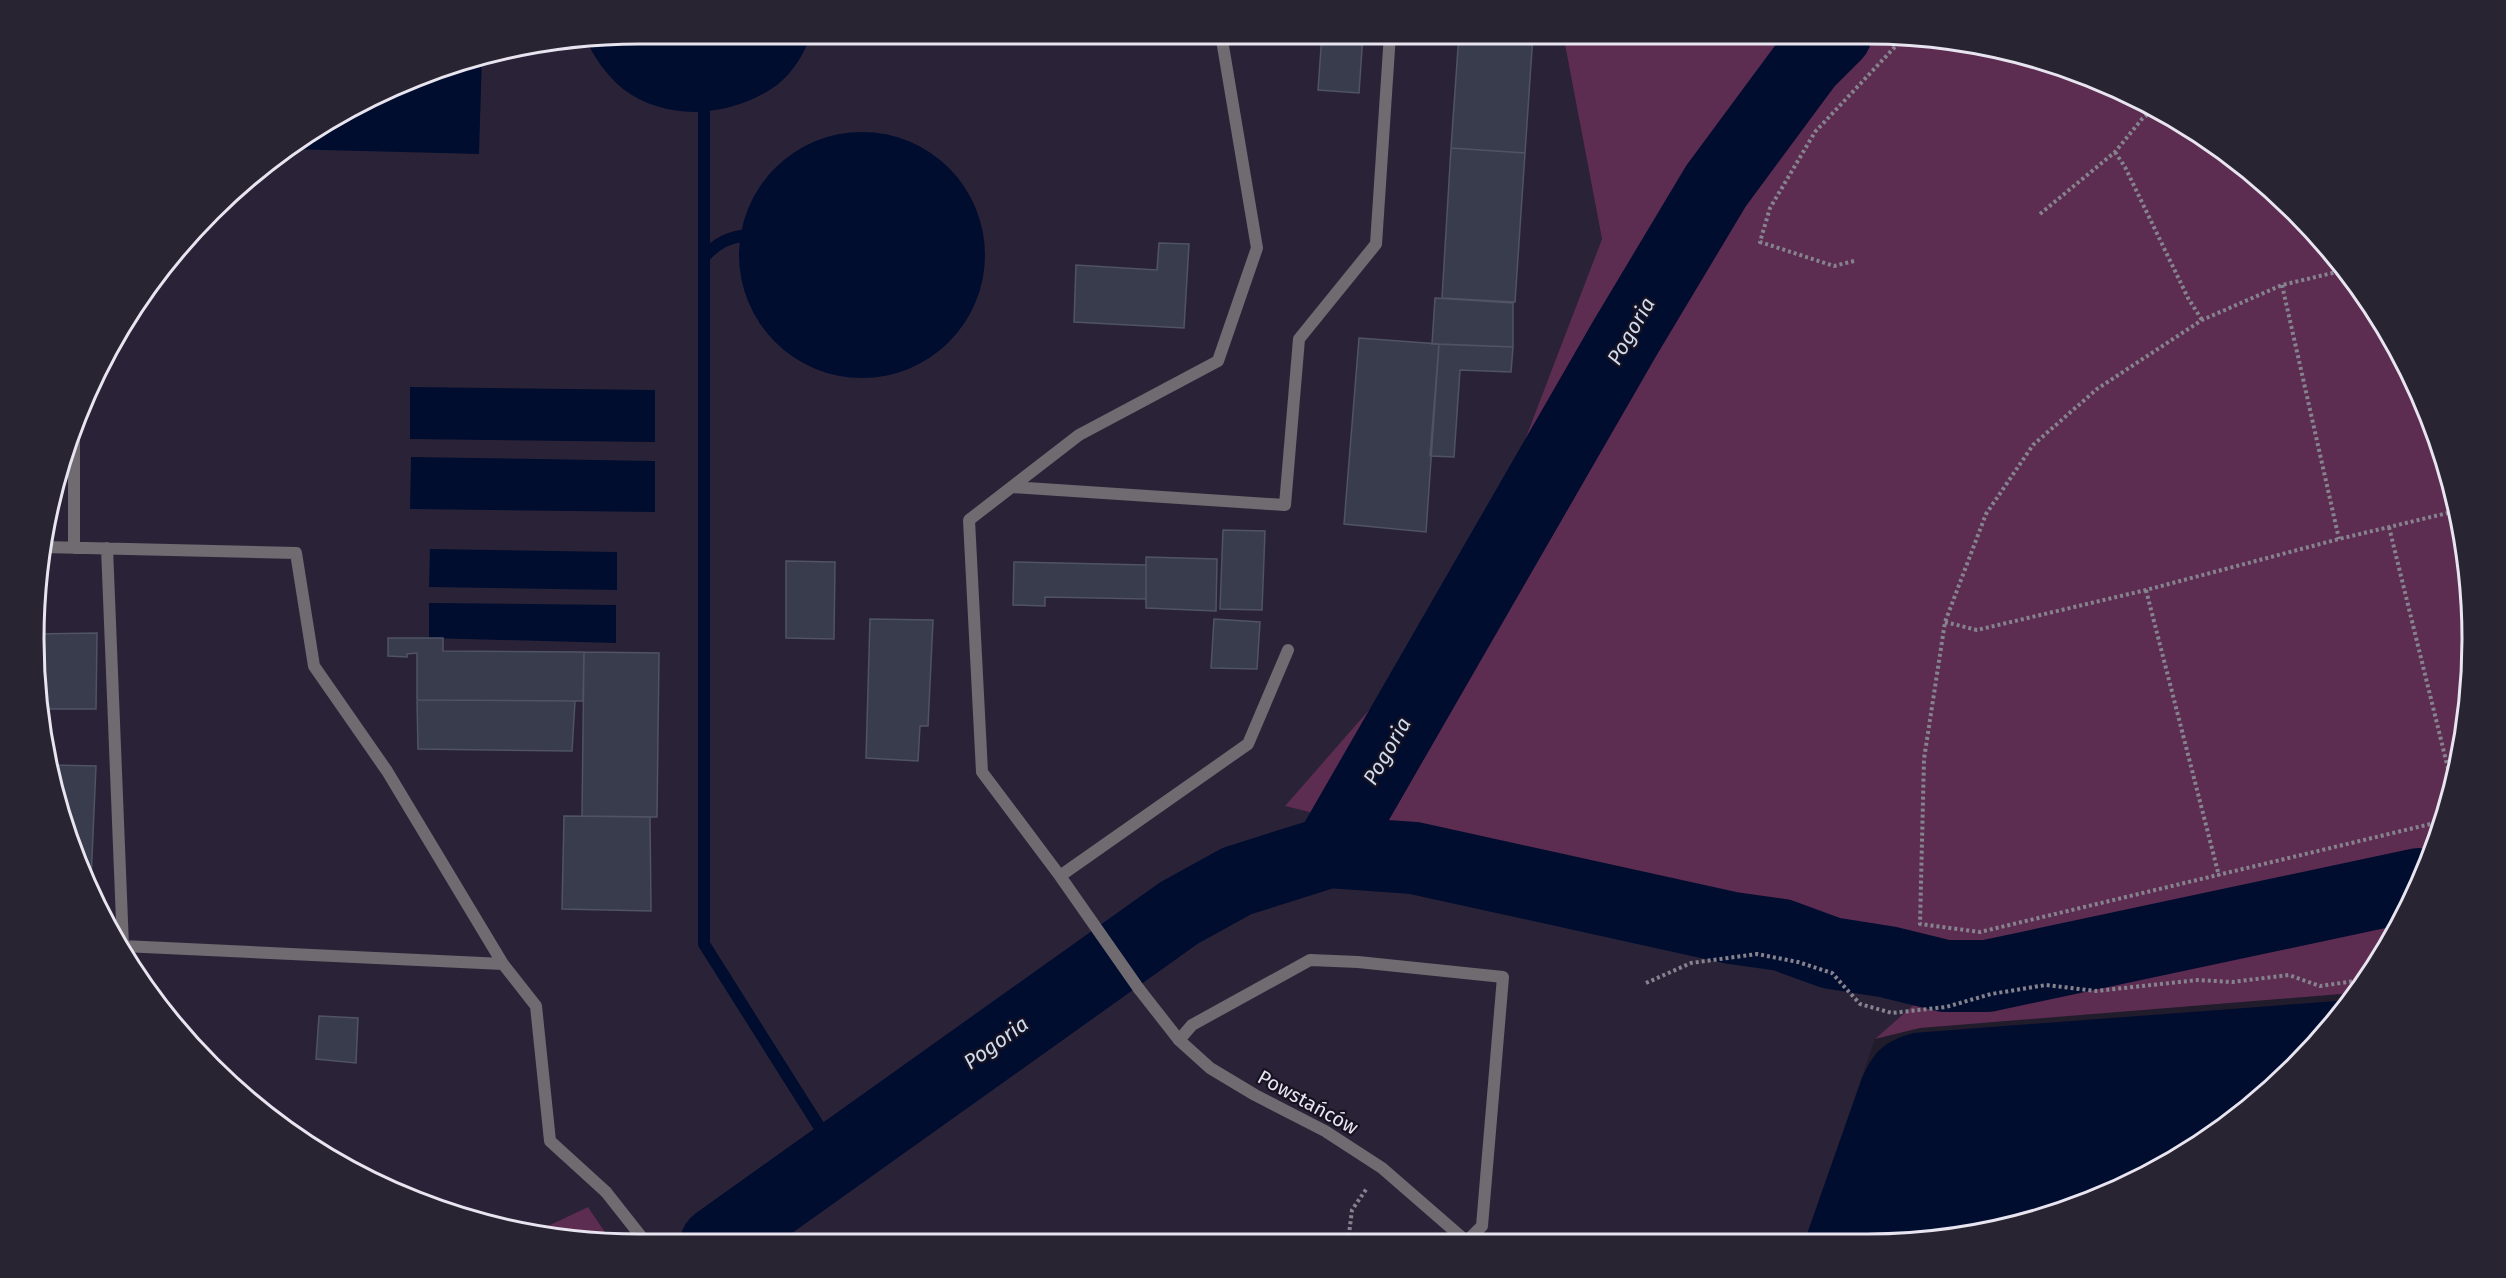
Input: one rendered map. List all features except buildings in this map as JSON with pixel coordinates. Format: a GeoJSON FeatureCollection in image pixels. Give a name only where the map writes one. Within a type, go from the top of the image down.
{"type":"FeatureCollection","features":[{"type":"Feature","properties":{"kind":"street"},"geometry":{"type":"LineString","coordinates":[[1012,487],[1079,435],[1218,361],[1257,248],[1223,44]]}},
{"type":"Feature","properties":{"kind":"street"},"geometry":{"type":"LineString","coordinates":[[1012,487],[1286,505],[1299,339],[1376,244],[1389,44]]}},
{"type":"Feature","properties":{"kind":"street"},"geometry":{"type":"LineString","coordinates":[[74,451],[74,548]]}},
{"type":"Feature","properties":{"kind":"street","name":"Powstańców"},"geometry":{"type":"LineString","coordinates":[[1012,487],[969,520],[982,772],[1090,917],[1139,989],[1179,1040],[1210,1068],[1255,1095],[1325,1131],[1382,1168],[1459,1234]]}},
{"type":"Feature","properties":{"kind":"street"},"geometry":{"type":"LineString","coordinates":[[51,547],[296,553],[314,666],[387,771],[503,964],[536,1006],[550,1141],[606,1192],[639,1234]]}},
{"type":"Feature","properties":{"kind":"street"},"geometry":{"type":"LineString","coordinates":[[107,548],[122,936]]}},
{"type":"Feature","properties":{"kind":"street"},"geometry":{"type":"LineString","coordinates":[[1060,876],[1248,744],[1288,650]]}},
{"type":"Feature","properties":{"kind":"street"},"geometry":{"type":"LineString","coordinates":[[131,949],[503,964]]}},
{"type":"Feature","properties":{"kind":"street"},"geometry":{"type":"LineString","coordinates":[[1179,1040],[1192,1025],[1310,960],[1358,962],[1503,976],[1482,1226],[1474,1234]]}},
{"type":"Feature","properties":{"kind":"path"},"geometry":{"type":"LineString","coordinates":[[1854,261],[1834,266],[1760,242],[1770,208],[1815,132],[1897,45]]}},
{"type":"Feature","properties":{"kind":"path"},"geometry":{"type":"LineString","coordinates":[[2040,214],[2115,152],[2148,114]]}},
{"type":"Feature","properties":{"kind":"path"},"geometry":{"type":"LineString","coordinates":[[2115,152],[2125,167],[2188,298],[2202,320]]}},
{"type":"Feature","properties":{"kind":"path"},"geometry":{"type":"LineString","coordinates":[[2336,272],[2282,285],[2202,320],[2097,389],[2033,445],[1986,514],[1945,622],[1924,759],[1920,924],[1980,932],[2433,823]]}},
{"type":"Feature","properties":{"kind":"path"},"geometry":{"type":"LineString","coordinates":[[2282,285],[2339,539]]}},
{"type":"Feature","properties":{"kind":"path"},"geometry":{"type":"LineString","coordinates":[[1945,622],[1977,630],[2146,590],[2449,513]]}},
{"type":"Feature","properties":{"kind":"path"},"geometry":{"type":"LineString","coordinates":[[2389,527],[2448,766]]}},
{"type":"Feature","properties":{"kind":"path"},"geometry":{"type":"LineString","coordinates":[[2146,590],[2219,876]]}},
{"type":"Feature","properties":{"kind":"path"},"geometry":{"type":"LineString","coordinates":[[1646,983],[1691,963],[1757,954],[1798,962],[1832,973],[1860,1004],[1892,1012],[1947,1007],[1991,994],[2046,985],[2096,991],[2198,980],[2232,982],[2289,975],[2320,986],[2354,981]]}},
{"type":"Feature","properties":{"kind":"path"},"geometry":{"type":"LineString","coordinates":[[1349,1234],[1352,1210],[1382,1168]]}},
{"type":"Feature","properties":{"kind":"shaded area"},"geometry":{"type":"Polygon","coordinates":[[[639,44],[1565,44],[1602,239],[1506,489],[1417,655],[1285,806],[1714,911],[1973,954],[1875,1039],[1807,1234],[639,1234],[606,1233],[588,1207],[546,1227],[485,1214],[411,1189],[341,1155],[308,1134],[246,1087],[191,1032],[144,970],[123,937],[89,867],[75,830],[55,755],[45,678],[45,600],[55,523],[75,448],[105,376],[144,308],[191,246],[246,191],[308,144],[341,123],[411,89],[448,75],[523,55],[561,49],[639,44]]]}},
{"type":"Feature","properties":{"kind":"shaded area"},"geometry":{"type":"Polygon","coordinates":[[[1565,44],[1906,45],[1983,55],[2058,75],[2095,89],[2165,123],[2230,167],[2260,191],[2315,246],[2362,308],[2383,341],[2417,411],[2442,485],[2451,523],[2461,600],[2461,678],[2451,755],[2431,830],[2416,869],[1952,972],[1972,954],[1714,911],[1285,806],[1417,655],[1506,489],[1602,239],[1565,44]]]}},
{"type":"Feature","properties":{"kind":"shaded area"},"geometry":{"type":"Polygon","coordinates":[[[2396,913],[2383,937],[2345,994],[1920,1028],[1875,1039],[1917,1002],[2396,913]]]}},
{"type":"Feature","properties":{"kind":"shaded area"},"geometry":{"type":"Polygon","coordinates":[[[588,1207],[606,1233],[561,1229],[546,1227],[588,1207]]]}},
{"type":"Feature","properties":{"kind":"water"},"geometry":{"type":"Polygon","coordinates":[[[807,44],[798,62],[788,74],[777,85],[760,96],[741,104],[700,112],[660,107],[641,100],[611,78],[589,46],[600,45],[807,44]]]}},
{"type":"Feature","properties":{"kind":"water"},"geometry":{"type":"Polygon","coordinates":[[[482,65],[479,154],[300,149],[341,123],[376,105],[411,89],[482,65]]]}},
{"type":"Feature","properties":{"kind":"water"},"geometry":{"type":"Polygon","coordinates":[[[850,132],[874,132],[898,137],[920,146],[949,168],[971,197],[976,208],[983,231],[985,255],[983,279],[976,302],[971,313],[949,342],[920,364],[898,373],[874,378],[850,378],[826,373],[804,364],[784,350],[767,333],[753,313],[744,291],[739,267],[739,243],[744,219],[753,197],[767,177],[784,160],[804,146],[826,137],[850,132]]]}},
{"type":"Feature","properties":{"kind":"water"},"geometry":{"type":"Polygon","coordinates":[[[410,387],[655,390],[655,442],[410,439],[410,387]]]}},
{"type":"Feature","properties":{"kind":"water"},"geometry":{"type":"Polygon","coordinates":[[[411,457],[655,461],[655,512],[410,509],[411,457]]]}},
{"type":"Feature","properties":{"kind":"water"},"geometry":{"type":"Polygon","coordinates":[[[430,549],[617,552],[617,590],[429,587],[430,549]]]}},
{"type":"Feature","properties":{"kind":"water"},"geometry":{"type":"Polygon","coordinates":[[[429,603],[616,605],[616,643],[429,638],[429,603]]]}},
{"type":"Feature","properties":{"kind":"water"},"geometry":{"type":"Polygon","coordinates":[[[2339,1002],[2315,1032],[2288,1060],[2230,1111],[2165,1155],[2095,1189],[2021,1214],[1945,1229],[1906,1233],[1807,1234],[1862,1078],[1871,1060],[1888,1044],[1913,1033],[2339,1002]]]}},
{"type":"Feature","properties":{"kind":"waterway","name":"Pogoria"},"geometry":{"type":"LineString","coordinates":[[729,1234],[1179,913],[1237,881],[1329,852],[1625,338],[1716,186],[1807,63],[1826,44]]}},
{"type":"Feature","properties":{"kind":"waterway"},"geometry":{"type":"LineString","coordinates":[[704,113],[704,944],[822,1131],[833,1160]]}},
{"type":"Feature","properties":{"kind":"waterway"},"geometry":{"type":"LineString","coordinates":[[706,255],[722,242],[741,236]]}},
{"type":"Feature","properties":{"kind":"waterway"},"geometry":{"type":"LineString","coordinates":[[1329,852],[1414,858],[1732,928],[1782,935],[1831,953],[1888,962],[1945,976],[1987,976],[2408,886]]}}]}
